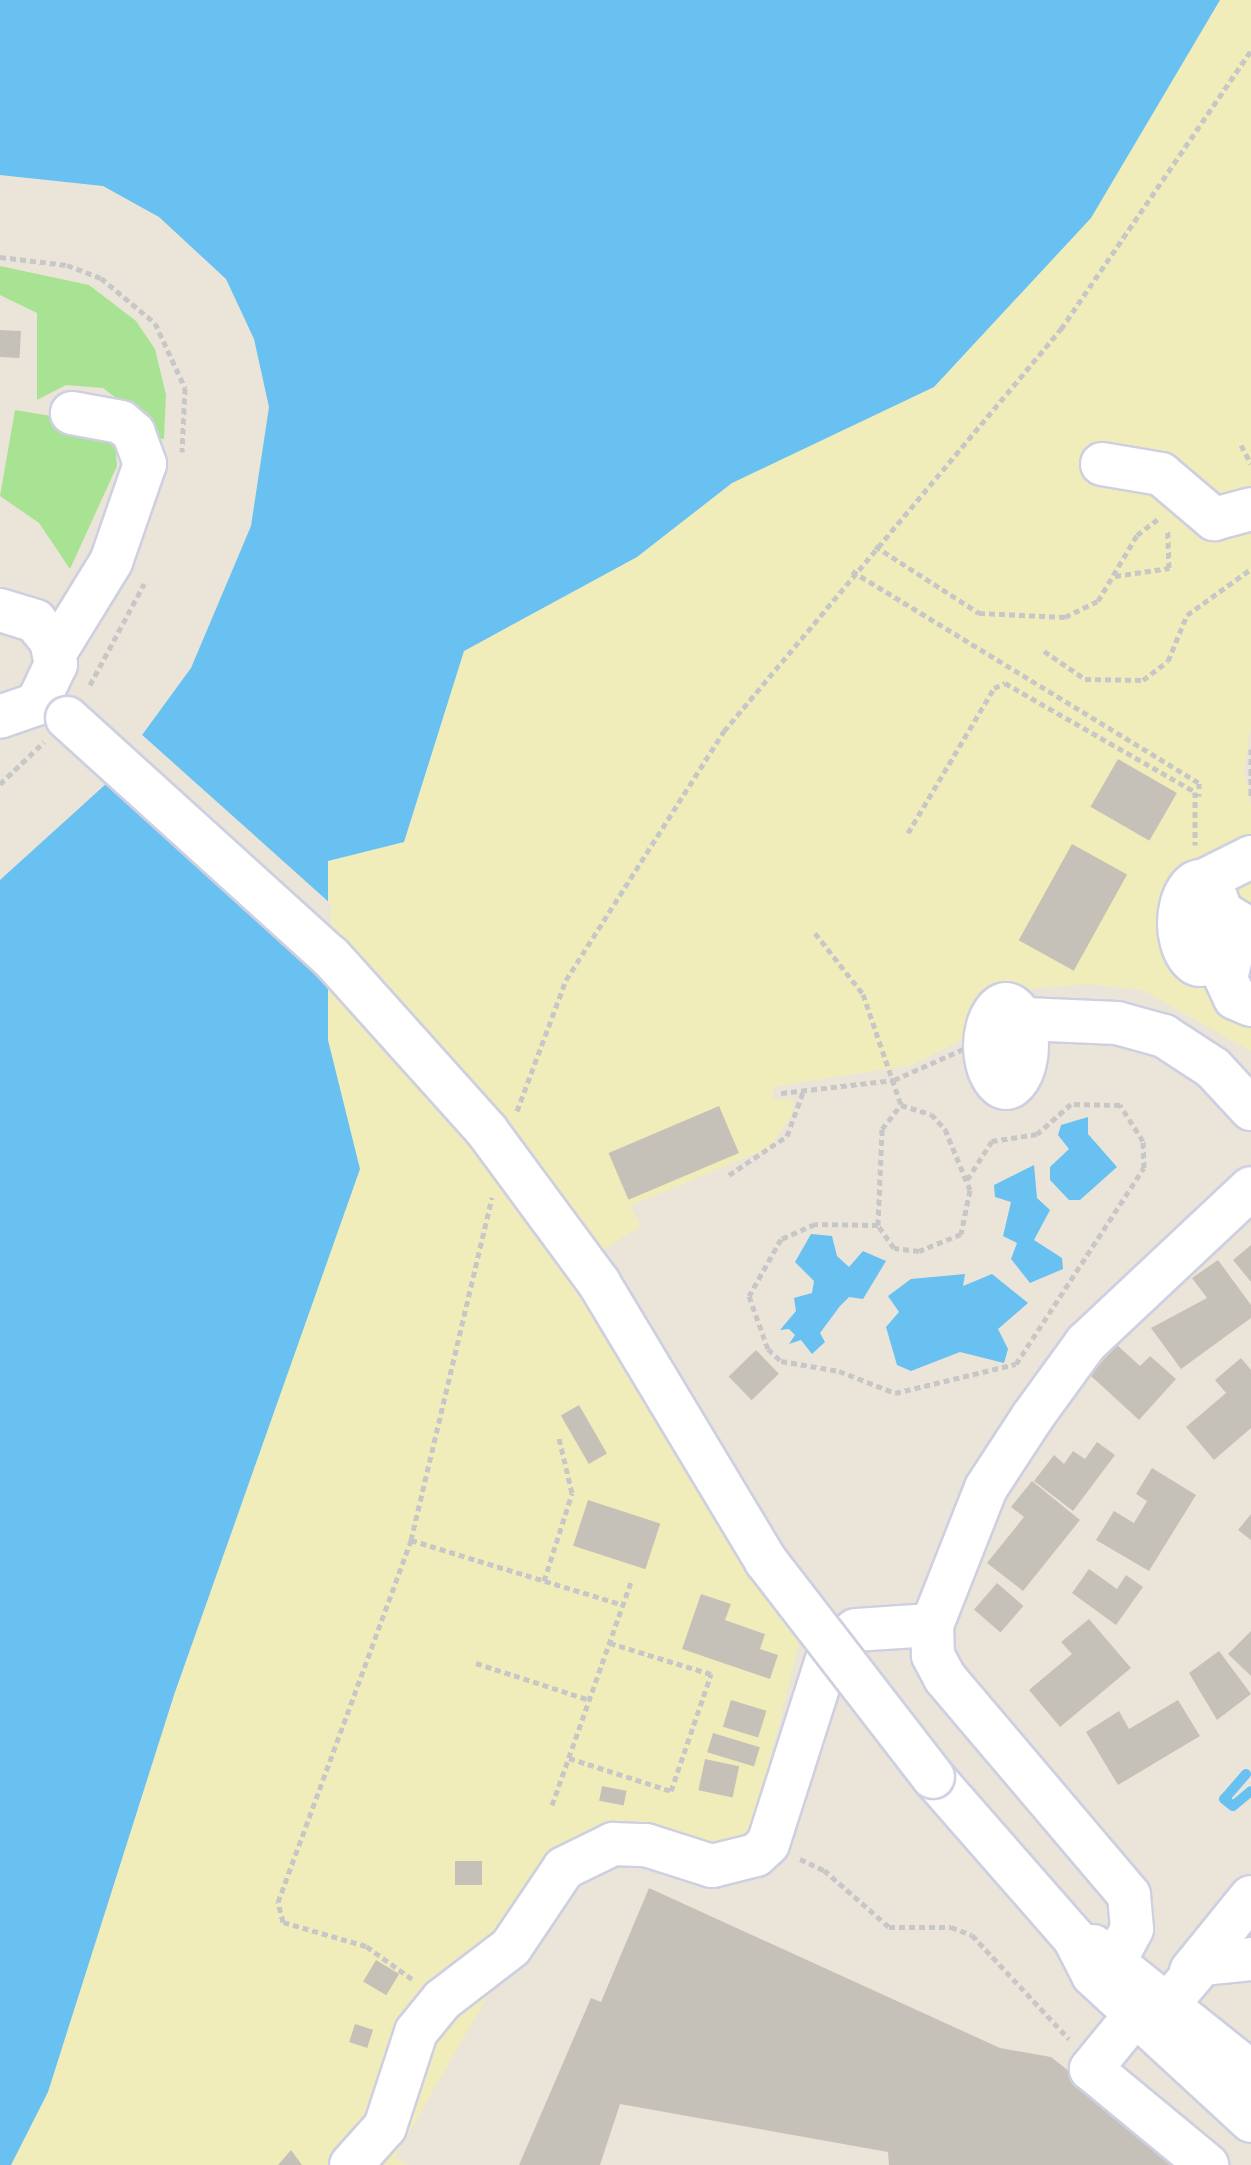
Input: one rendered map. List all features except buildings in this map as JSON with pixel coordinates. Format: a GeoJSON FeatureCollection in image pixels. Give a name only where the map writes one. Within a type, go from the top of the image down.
{"type":"FeatureCollection","features":[{"type":"Feature","properties":{"kind":"lane"},"geometry":{"type":"LineString","coordinates":[[55,653],[111,562],[145,464],[142,448],[121,422],[72,413]]}},
{"type":"Feature","properties":{"kind":"lane"},"geometry":{"type":"LineString","coordinates":[[1102,464],[1161,474],[1214,519],[1251,509]]}},
{"type":"Feature","properties":{"kind":"lane"},"geometry":{"type":"LineString","coordinates":[[0,610],[35,621],[55,653],[56,707],[331,957],[487,1131],[607,1295],[766,1561],[933,1777],[1074,1938],[1093,1975],[1160,2005],[1251,2072]]}},
{"type":"Feature","properties":{"kind":"lane"},"geometry":{"type":"LineString","coordinates":[[1,719],[56,707]]}},
{"type":"Feature","properties":{"kind":"lane"},"geometry":{"type":"LineString","coordinates":[[1251,857],[1201,889],[1239,923],[1226,979],[1235,998],[1251,1005]]}},
{"type":"Feature","properties":{"kind":"lane"},"geometry":{"type":"LineString","coordinates":[[1007,1028],[1117,1023],[1164,1036],[1213,1068],[1251,1109]]}},
{"type":"Feature","properties":{"kind":"lane"},"geometry":{"type":"LineString","coordinates":[[1116,1959],[1132,1929],[1129,1895],[945,1678],[933,1655],[932,1625],[986,1488],[1042,1403],[1095,1334],[1251,1188]]}},
{"type":"Feature","properties":{"kind":"lane"},"geometry":{"type":"LineString","coordinates":[[351,2165],[385,2127],[407,2051],[442,2000],[495,1965],[552,1878],[587,1853],[632,1843],[727,1866],[768,1844],[831,1647],[856,1630],[932,1625]]}},
{"type":"Feature","properties":{"kind":"lane"},"geometry":{"type":"LineString","coordinates":[[1207,2165],[1097,2072],[1160,2005],[1251,1897]]}},
{"type":"Feature","properties":{"kind":"lane"},"geometry":{"type":"LineString","coordinates":[[1074,1938],[1116,1959],[1160,2005],[1251,2121]]}},
{"type":"Feature","properties":{"kind":"lane"},"geometry":{"type":"LineString","coordinates":[[1160,2005],[1219,1958],[1251,1959]]}},
{"type":"Feature","properties":{"kind":"path"},"geometry":{"type":"LineString","coordinates":[[512,1126],[566,980],[631,869],[724,731],[852,571],[1061,329],[1251,50]]}},
{"type":"Feature","properties":{"kind":"path"},"geometry":{"type":"LineString","coordinates":[[1241,445],[1251,464]]}},
{"type":"Feature","properties":{"kind":"path"},"geometry":{"type":"LineString","coordinates":[[875,546],[997,618],[1078,614],[1098,601],[1137,535],[1165,516],[1172,564],[1114,576]]}},
{"type":"Feature","properties":{"kind":"path"},"geometry":{"type":"LineString","coordinates":[[1044,651],[1085,679],[1143,680],[1168,661],[1187,615],[1251,569]]}},
{"type":"Feature","properties":{"kind":"path"},"geometry":{"type":"LineString","coordinates":[[852,571],[1199,783],[1199,796],[1189,833],[1199,852],[1201,889]]}},
{"type":"Feature","properties":{"kind":"path"},"geometry":{"type":"LineString","coordinates":[[908,833],[994,688],[1005,683],[1199,796]]}},
{"type":"Feature","properties":{"kind":"path"},"geometry":{"type":"LineString","coordinates":[[1251,749],[1251,796]]}},
{"type":"Feature","properties":{"kind":"path"},"geometry":{"type":"LineString","coordinates":[[815,933],[863,994],[901,1105]]}},
{"type":"Feature","properties":{"kind":"path"},"geometry":{"type":"LineString","coordinates":[[781,1093],[894,1080],[1007,1028]]}},
{"type":"Feature","properties":{"kind":"path"},"geometry":{"type":"LineString","coordinates":[[729,1175],[761,1160],[787,1136],[803,1092]]}},
{"type":"Feature","properties":{"kind":"path"},"geometry":{"type":"LineString","coordinates":[[878,1225],[815,1224],[781,1239],[749,1296],[768,1349],[781,1361],[839,1371],[895,1393],[1016,1364],[1144,1168],[1143,1141],[1120,1105],[1071,1104],[1037,1134],[992,1141],[967,1180]]}},
{"type":"Feature","properties":{"kind":"path"},"geometry":{"type":"LineString","coordinates":[[901,1105],[931,1114],[945,1129],[967,1180],[969,1223],[949,1242],[919,1251],[894,1248],[878,1225],[882,1129],[901,1105]]}},
{"type":"Feature","properties":{"kind":"path"},"geometry":{"type":"LineString","coordinates":[[442,2000],[366,1946],[293,1926],[277,1913],[411,1540],[495,1186]]}},
{"type":"Feature","properties":{"kind":"path"},"geometry":{"type":"LineString","coordinates":[[544,1581],[572,1493],[559,1438]]}},
{"type":"Feature","properties":{"kind":"path"},"geometry":{"type":"LineString","coordinates":[[411,1540],[623,1605]]}},
{"type":"Feature","properties":{"kind":"path"},"geometry":{"type":"LineString","coordinates":[[552,1805],[632,1579]]}},
{"type":"Feature","properties":{"kind":"path"},"geometry":{"type":"LineString","coordinates":[[569,1758],[671,1791],[711,1674],[610,1643]]}},
{"type":"Feature","properties":{"kind":"path"},"geometry":{"type":"LineString","coordinates":[[476,1663],[590,1700]]}},
{"type":"Feature","properties":{"kind":"path"},"geometry":{"type":"LineString","coordinates":[[768,1844],[824,1870],[889,1927],[951,1927],[972,1935],[1097,2072]]}},
{"type":"Feature","properties":{"kind":"green space"},"geometry":{"type":"Polygon","coordinates":[[[0,266],[89,285],[136,321],[155,349],[166,395],[164,439],[148,438],[132,410],[103,388],[66,385],[37,400],[37,313],[0,295],[0,266]]]}},
{"type":"Feature","properties":{"kind":"green space"},"geometry":{"type":"Polygon","coordinates":[[[15,410],[88,422],[115,442],[117,466],[70,569],[39,523],[0,496],[15,410]]]}},
{"type":"Feature","properties":{"kind":"sand"},"geometry":{"type":"Polygon","coordinates":[[[1220,0],[1251,0],[1251,726],[1244,770],[1251,806],[1251,1051],[1143,990],[1087,984],[993,992],[982,998],[965,1038],[912,1065],[773,1087],[773,1100],[793,1099],[793,1113],[769,1148],[630,1206],[641,1226],[567,1273],[799,1643],[741,1879],[636,1859],[588,1863],[512,1953],[395,2157],[408,2165],[11,2165],[48,2092],[174,1695],[359,1169],[328,1040],[328,861],[404,842],[464,651],[637,557],[732,483],[934,387],[1091,218],[1220,0]]]}},
{"type":"Feature","properties":{"kind":"water"},"geometry":{"type":"Polygon","coordinates":[[[0,0],[1220,0],[1091,218],[934,387],[732,483],[637,557],[464,651],[404,842],[328,861],[328,1040],[360,1169],[174,1695],[48,2092],[11,2165],[0,2165],[0,880],[107,783],[191,668],[251,526],[269,407],[254,339],[226,279],[159,217],[103,186],[0,175],[0,0]]]}},
{"type":"Feature","properties":{"kind":"water"},"geometry":{"type":"Polygon","coordinates":[[[1088,1117],[1088,1134],[1117,1167],[1080,1200],[1069,1200],[1050,1180],[1050,1167],[1069,1149],[1058,1135],[1061,1125],[1088,1117]]]}},
{"type":"Feature","properties":{"kind":"water"},"geometry":{"type":"Polygon","coordinates":[[[1034,1165],[1037,1198],[1050,1210],[1034,1240],[1062,1258],[1063,1269],[1030,1283],[1011,1259],[1017,1243],[1003,1236],[1011,1202],[995,1197],[994,1185],[1034,1165]]]}},
{"type":"Feature","properties":{"kind":"water"},"geometry":{"type":"Polygon","coordinates":[[[811,1234],[832,1236],[837,1256],[849,1267],[863,1251],[886,1261],[863,1299],[849,1297],[840,1306],[820,1333],[825,1342],[812,1354],[801,1340],[789,1344],[795,1335],[789,1329],[780,1330],[796,1311],[794,1298],[812,1293],[814,1281],[795,1262],[811,1234]]]}},
{"type":"Feature","properties":{"kind":"water"},"geometry":{"type":"Polygon","coordinates":[[[965,1274],[963,1286],[992,1274],[1028,1303],[998,1329],[1008,1349],[1004,1363],[960,1352],[911,1371],[897,1365],[886,1327],[899,1312],[888,1296],[911,1279],[965,1274]]]}},
{"type":"Feature","properties":{"kind":"pier"},"geometry":{"type":"Polygon","coordinates":[[[140,733],[331,904],[331,987],[104,780],[140,733]]]}},
{"type":"Feature","properties":{"kind":"waterway"},"geometry":{"type":"LineString","coordinates":[[1246,1774],[1224,1799],[1233,1806],[1251,1791]]}}]}
